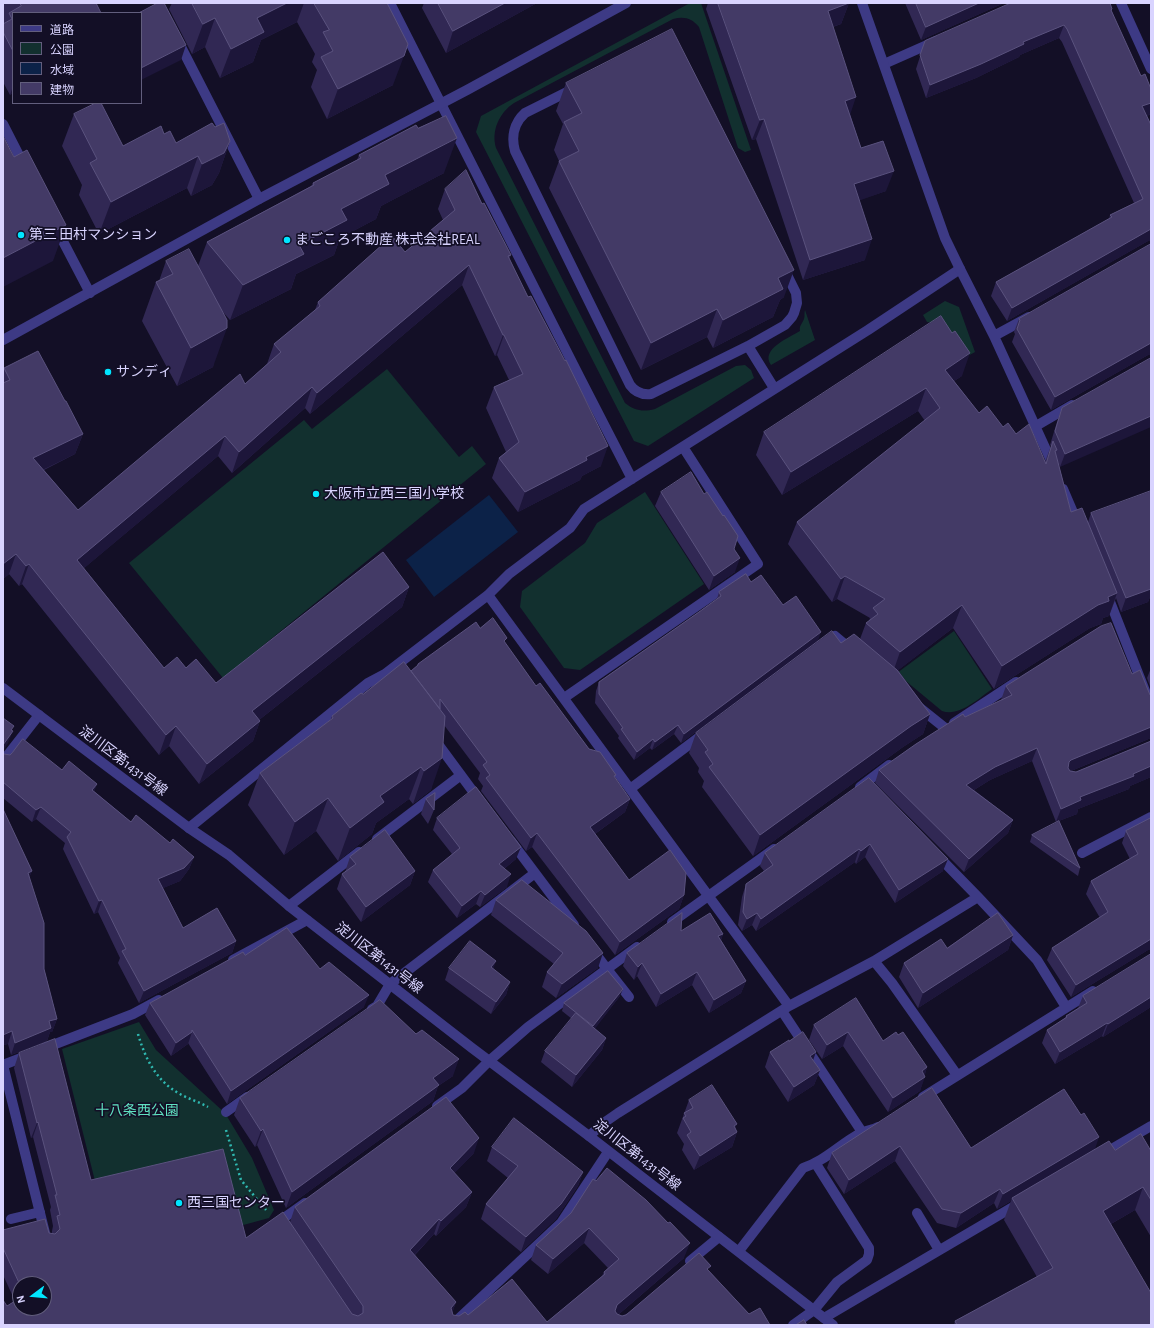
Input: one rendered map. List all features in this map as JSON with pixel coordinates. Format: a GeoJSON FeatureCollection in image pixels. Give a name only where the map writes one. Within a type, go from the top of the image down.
{"type":"FeatureCollection","features":[{"type":"Feature","properties":{"kind":"street"},"geometry":{"type":"LineString","coordinates":[[390,3],[632,478]]}},
{"type":"Feature","properties":{"kind":"street"},"geometry":{"type":"LineString","coordinates":[[3,340],[259,199],[626,3]]}},
{"type":"Feature","properties":{"kind":"street"},"geometry":{"type":"LineString","coordinates":[[862,3],[945,238],[994,336],[1036,426],[1081,531]]}},
{"type":"Feature","properties":{"kind":"street"},"geometry":{"type":"LineString","coordinates":[[1121,3],[1151,69]]}},
{"type":"Feature","properties":{"kind":"street"},"geometry":{"type":"LineString","coordinates":[[173,31],[259,199]]}},
{"type":"Feature","properties":{"kind":"street"},"geometry":{"type":"LineString","coordinates":[[884,64],[944,38]]}},
{"type":"Feature","properties":{"kind":"street"},"geometry":{"type":"LineString","coordinates":[[671,40],[796,293],[796,308],[789,321],[748,346],[651,394],[643,394],[633,388],[515,151],[513,132],[516,124],[524,113],[671,40]]}},
{"type":"Feature","properties":{"kind":"street"},"geometry":{"type":"LineString","coordinates":[[3,124],[31,178]]}},
{"type":"Feature","properties":{"kind":"street"},"geometry":{"type":"LineString","coordinates":[[52,220],[90,293]]}},
{"type":"Feature","properties":{"kind":"street"},"geometry":{"type":"LineString","coordinates":[[189,828],[368,683],[385,674],[488,595],[509,574],[570,528],[584,509],[868,330],[960,269]]}},
{"type":"Feature","properties":{"kind":"street"},"geometry":{"type":"LineString","coordinates":[[994,336],[1035,313]]}},
{"type":"Feature","properties":{"kind":"street"},"geometry":{"type":"LineString","coordinates":[[748,346],[774,388]]}},
{"type":"Feature","properties":{"kind":"street"},"geometry":{"type":"LineString","coordinates":[[1036,426],[1083,399]]}},
{"type":"Feature","properties":{"kind":"street"},"geometry":{"type":"LineString","coordinates":[[564,698],[758,564],[682,447]]}},
{"type":"Feature","properties":{"kind":"street"},"geometry":{"type":"LineString","coordinates":[[1102,582],[1151,706]]}},
{"type":"Feature","properties":{"kind":"street"},"geometry":{"type":"LineString","coordinates":[[488,595],[708,896],[785,1009],[862,1132]]}},
{"type":"Feature","properties":{"kind":"street"},"geometry":{"type":"LineString","coordinates":[[1107,629],[1120,625]]}},
{"type":"Feature","properties":{"kind":"street"},"geometry":{"type":"LineString","coordinates":[[816,651],[835,636],[860,657]]}},
{"type":"Feature","properties":{"kind":"street"},"geometry":{"type":"LineString","coordinates":[[385,674],[392,683]]}},
{"type":"Feature","properties":{"kind":"street"},"geometry":{"type":"LineString","coordinates":[[914,703],[942,730],[1022,679]]}},
{"type":"Feature","properties":{"kind":"street","name":"淀川区第1431号線"},"geometry":{"type":"LineString","coordinates":[[3,688],[189,828],[229,855],[289,906],[489,1061],[739,1251],[833,1325]]}},
{"type":"Feature","properties":{"kind":"street"},"geometry":{"type":"LineString","coordinates":[[3,761],[39,715]]}},
{"type":"Feature","properties":{"kind":"street"},"geometry":{"type":"LineString","coordinates":[[428,732],[487,810]]}},
{"type":"Feature","properties":{"kind":"street"},"geometry":{"type":"LineString","coordinates":[[630,789],[707,732]]}},
{"type":"Feature","properties":{"kind":"street"},"geometry":{"type":"LineString","coordinates":[[852,792],[868,786],[895,761]]}},
{"type":"Feature","properties":{"kind":"street"},"geometry":{"type":"LineString","coordinates":[[289,906],[461,775]]}},
{"type":"Feature","properties":{"kind":"street"},"geometry":{"type":"LineString","coordinates":[[1082,853],[1151,817]]}},
{"type":"Feature","properties":{"kind":"street"},"geometry":{"type":"LineString","coordinates":[[504,833],[578,931]]}},
{"type":"Feature","properties":{"kind":"street"},"geometry":{"type":"LineString","coordinates":[[664,928],[782,843]]}},
{"type":"Feature","properties":{"kind":"street"},"geometry":{"type":"LineString","coordinates":[[930,848],[1037,960],[1066,1007]]}},
{"type":"Feature","properties":{"kind":"street"},"geometry":{"type":"LineString","coordinates":[[364,1014],[376,1006],[390,984],[535,873]]}},
{"type":"Feature","properties":{"kind":"street"},"geometry":{"type":"LineString","coordinates":[[589,1136],[618,1113],[785,1009],[874,961],[978,897]]}},
{"type":"Feature","properties":{"kind":"street"},"geometry":{"type":"LineString","coordinates":[[221,966],[307,920]]}},
{"type":"Feature","properties":{"kind":"street"},"geometry":{"type":"LineString","coordinates":[[427,1113],[462,1088],[489,1061],[528,1028],[645,942]]}},
{"type":"Feature","properties":{"kind":"street"},"geometry":{"type":"LineString","coordinates":[[588,944],[629,997]]}},
{"type":"Feature","properties":{"kind":"street"},"geometry":{"type":"LineString","coordinates":[[874,961],[892,983],[957,1075]]}},
{"type":"Feature","properties":{"kind":"street"},"geometry":{"type":"LineString","coordinates":[[912,1104],[1103,985]]}},
{"type":"Feature","properties":{"kind":"street"},"geometry":{"type":"LineString","coordinates":[[48,1243],[3,1065],[132,1014],[167,996]]}},
{"type":"Feature","properties":{"kind":"street"},"geometry":{"type":"LineString","coordinates":[[226,1112],[258,1090]]}},
{"type":"Feature","properties":{"kind":"street"},"geometry":{"type":"LineString","coordinates":[[739,1251],[803,1168],[816,1164],[862,1132],[874,1129],[887,1121]]}},
{"type":"Feature","properties":{"kind":"street"},"geometry":{"type":"LineString","coordinates":[[1096,1158],[1151,1126]]}},
{"type":"Feature","properties":{"kind":"street"},"geometry":{"type":"LineString","coordinates":[[452,1325],[561,1223],[608,1152]]}},
{"type":"Feature","properties":{"kind":"street"},"geometry":{"type":"LineString","coordinates":[[793,1325],[814,1310],[837,1282],[867,1260],[869,1254],[868,1248],[816,1164]]}},
{"type":"Feature","properties":{"kind":"street"},"geometry":{"type":"LineString","coordinates":[[290,1232],[281,1220],[313,1196]]}},
{"type":"Feature","properties":{"kind":"street"},"geometry":{"type":"LineString","coordinates":[[824,1318],[1028,1198]]}},
{"type":"Feature","properties":{"kind":"street"},"geometry":{"type":"LineString","coordinates":[[11,1219],[40,1212]]}},
{"type":"Feature","properties":{"kind":"street"},"geometry":{"type":"LineString","coordinates":[[917,1213],[940,1250]]}},
{"type":"Feature","properties":{"kind":"street"},"geometry":{"type":"LineString","coordinates":[[681,1269],[719,1237]]}},
{"type":"Feature","properties":{"kind":"path"},"geometry":{"type":"LineString","coordinates":[[132,1014],[144,1055],[152,1068],[169,1087],[211,1108]]}},
{"type":"Feature","properties":{"kind":"path"},"geometry":{"type":"LineString","coordinates":[[226,1130],[241,1180],[267,1212],[281,1220]]}},
{"type":"Feature","properties":{"kind":"green space"},"geometry":{"type":"Polygon","coordinates":[[[690,3],[701,3],[751,150],[745,152],[738,148],[699,27],[691,20],[684,18],[673,19],[514,103],[500,117],[495,135],[496,148],[625,403],[632,408],[639,410],[655,409],[736,366],[745,365],[751,370],[754,378],[648,446],[634,441],[476,132],[481,116],[690,3]]]}},
{"type":"Feature","properties":{"kind":"green space"},"geometry":{"type":"Polygon","coordinates":[[[945,301],[959,307],[975,352],[966,357],[940,324],[927,322],[923,315],[945,301]]]}},
{"type":"Feature","properties":{"kind":"green space"},"geometry":{"type":"Polygon","coordinates":[[[805,310],[815,340],[771,365],[769,354],[772,349],[800,331],[805,310]]]}},
{"type":"Feature","properties":{"kind":"green space"},"geometry":{"type":"Polygon","coordinates":[[[387,369],[459,457],[472,446],[486,464],[223,678],[129,563],[304,420],[312,429],[387,369]]]}},
{"type":"Feature","properties":{"kind":"green space"},"geometry":{"type":"Polygon","coordinates":[[[645,492],[704,584],[580,670],[564,668],[520,607],[522,591],[585,543],[597,523],[645,492]]]}},
{"type":"Feature","properties":{"kind":"green space"},"geometry":{"type":"Polygon","coordinates":[[[954,631],[992,689],[968,706],[955,712],[948,712],[942,711],[897,673],[954,631]]]}},
{"type":"Feature","properties":{"kind":"green space","name":"十八条西公園"},"geometry":{"type":"Polygon","coordinates":[[[139,1022],[156,1050],[225,1113],[252,1158],[274,1210],[269,1218],[236,1227],[216,1151],[95,1181],[62,1049],[139,1022]]]}},
{"type":"Feature","properties":{"kind":"water"},"geometry":{"type":"Polygon","coordinates":[[[489,495],[518,532],[434,597],[406,560],[489,495]]]}},
{"type":"Feature","properties":{"kind":"building"},"geometry":{"type":"Polygon","coordinates":[[[20,3],[96,3],[100,12],[12,12],[12,19],[9,13],[21,6],[20,3]]]}},
{"type":"Feature","properties":{"kind":"building"},"geometry":{"type":"Polygon","coordinates":[[[158,3],[164,3],[186,45],[142,67],[141,12],[158,3]]]}},
{"type":"Feature","properties":{"kind":"building"},"geometry":{"type":"Polygon","coordinates":[[[192,3],[287,3],[257,18],[264,32],[231,49],[215,18],[203,24],[192,3]]]}},
{"type":"Feature","properties":{"kind":"building"},"geometry":{"type":"Polygon","coordinates":[[[314,3],[387,3],[408,44],[404,56],[338,89],[321,57],[333,51],[323,32],[329,30],[314,3]]]}},
{"type":"Feature","properties":{"kind":"building"},"geometry":{"type":"Polygon","coordinates":[[[438,3],[505,3],[453,31],[438,3]]]}},
{"type":"Feature","properties":{"kind":"building"},"geometry":{"type":"Polygon","coordinates":[[[718,3],[849,3],[828,11],[856,97],[845,101],[861,148],[883,141],[894,171],[854,184],[872,239],[810,260],[764,119],[760,120],[718,3]]]}},
{"type":"Feature","properties":{"kind":"building"},"geometry":{"type":"Polygon","coordinates":[[[916,3],[979,3],[926,27],[916,3]]]}},
{"type":"Feature","properties":{"kind":"building"},"geometry":{"type":"Polygon","coordinates":[[[1011,3],[1110,3],[1111,10],[1141,76],[1145,74],[1151,89],[1151,103],[1142,106],[1151,125],[1151,229],[1012,308],[996,282],[1112,217],[1110,215],[1143,199],[1064,25],[1023,42],[1024,44],[981,64],[930,85],[920,55],[925,41],[1011,3]]]}},
{"type":"Feature","properties":{"kind":"building"},"geometry":{"type":"Polygon","coordinates":[[[12,19],[12,49],[3,32],[3,24],[12,19]]]}},
{"type":"Feature","properties":{"kind":"building"},"geometry":{"type":"Polygon","coordinates":[[[672,29],[794,270],[778,278],[783,289],[723,320],[717,309],[651,343],[559,161],[579,151],[564,122],[582,113],[566,83],[672,29]]]}},
{"type":"Feature","properties":{"kind":"building"},"geometry":{"type":"Polygon","coordinates":[[[94,104],[102,104],[123,146],[161,126],[164,134],[170,131],[176,143],[212,123],[215,127],[224,123],[230,141],[224,153],[202,164],[198,156],[111,202],[90,163],[97,159],[74,114],[94,104]]]}},
{"type":"Feature","properties":{"kind":"building"},"geometry":{"type":"Polygon","coordinates":[[[446,116],[457,138],[385,175],[389,184],[341,209],[347,220],[299,245],[304,254],[243,285],[207,242],[314,185],[313,183],[361,158],[359,155],[416,125],[418,128],[446,116]]]}},
{"type":"Feature","properties":{"kind":"building"},"geometry":{"type":"Polygon","coordinates":[[[3,136],[14,157],[27,150],[66,225],[3,258],[3,136]]]}},
{"type":"Feature","properties":{"kind":"building"},"geometry":{"type":"Polygon","coordinates":[[[466,170],[482,204],[484,203],[511,255],[508,256],[528,297],[531,296],[565,361],[566,360],[608,446],[586,457],[587,460],[525,492],[499,458],[519,442],[494,387],[523,374],[469,265],[317,393],[312,387],[239,452],[225,436],[77,560],[164,668],[177,657],[186,668],[196,659],[216,683],[383,552],[409,587],[252,711],[260,721],[207,764],[176,726],[166,735],[29,564],[26,566],[16,554],[3,564],[3,383],[10,380],[4,368],[38,351],[66,401],[83,434],[33,458],[78,510],[240,374],[245,384],[281,352],[274,344],[320,306],[318,302],[392,236],[405,252],[455,210],[445,189],[466,170]]]}},
{"type":"Feature","properties":{"kind":"building"},"geometry":{"type":"Polygon","coordinates":[[[1151,244],[1151,343],[1055,397],[1017,329],[1019,319],[1151,244]]]}},
{"type":"Feature","properties":{"kind":"building"},"geometry":{"type":"Polygon","coordinates":[[[189,249],[227,320],[227,328],[191,348],[156,282],[173,274],[166,261],[189,249]]]}},
{"type":"Feature","properties":{"kind":"building"},"geometry":{"type":"Polygon","coordinates":[[[941,316],[952,333],[955,331],[970,353],[945,370],[979,413],[987,406],[1003,427],[1008,423],[1016,434],[1029,424],[1046,464],[1053,441],[1057,450],[1055,451],[1071,512],[1082,508],[1117,593],[1108,597],[1109,601],[1098,605],[1002,666],[962,605],[900,652],[866,623],[878,614],[873,608],[885,599],[845,576],[841,579],[797,522],[940,408],[926,388],[791,472],[764,432],[941,316]]]}},
{"type":"Feature","properties":{"kind":"building"},"geometry":{"type":"Polygon","coordinates":[[[1151,358],[1151,416],[1065,454],[1055,431],[1062,408],[1151,358]]]}},
{"type":"Feature","properties":{"kind":"building"},"geometry":{"type":"Polygon","coordinates":[[[691,472],[704,494],[707,492],[738,536],[734,549],[740,558],[714,576],[661,492],[691,472]]]}},
{"type":"Feature","properties":{"kind":"building"},"geometry":{"type":"Polygon","coordinates":[[[1151,491],[1151,589],[1126,598],[1091,513],[1151,491]]]}},
{"type":"Feature","properties":{"kind":"building"},"geometry":{"type":"Polygon","coordinates":[[[746,574],[751,582],[761,575],[783,605],[796,596],[821,632],[684,734],[678,725],[655,742],[653,739],[637,752],[621,729],[623,728],[599,694],[599,682],[721,596],[719,592],[746,574]]]}},
{"type":"Feature","properties":{"kind":"building"},"geometry":{"type":"Polygon","coordinates":[[[493,618],[507,638],[504,641],[536,686],[540,683],[589,749],[600,752],[630,799],[590,827],[629,880],[670,850],[686,873],[684,895],[620,942],[537,833],[531,838],[486,778],[490,775],[483,765],[487,762],[440,699],[440,709],[411,671],[418,664],[476,622],[480,628],[493,618]]]}},
{"type":"Feature","properties":{"kind":"building"},"geometry":{"type":"Polygon","coordinates":[[[1111,623],[1132,674],[1140,670],[1151,696],[1151,727],[1071,760],[1068,768],[1070,771],[1076,772],[1151,741],[1151,766],[1133,774],[1134,776],[1080,797],[1081,800],[1061,809],[1037,748],[995,767],[966,785],[1013,820],[969,859],[879,770],[963,714],[965,717],[1012,695],[1006,686],[1101,626],[1111,623]]]}},
{"type":"Feature","properties":{"kind":"building"},"geometry":{"type":"Polygon","coordinates":[[[832,631],[841,643],[854,634],[897,670],[930,714],[911,726],[760,835],[709,767],[713,764],[705,752],[708,750],[696,733],[832,631]]]}},
{"type":"Feature","properties":{"kind":"building"},"geometry":{"type":"Polygon","coordinates":[[[404,662],[445,716],[442,758],[424,771],[421,767],[380,796],[384,802],[350,828],[328,798],[295,822],[260,773],[333,718],[332,716],[361,693],[363,694],[404,662]]]}},
{"type":"Feature","properties":{"kind":"building"},"geometry":{"type":"Polygon","coordinates":[[[3,718],[14,726],[11,730],[13,731],[3,745],[3,718]]]}},
{"type":"Feature","properties":{"kind":"building"},"geometry":{"type":"Polygon","coordinates":[[[23,739],[62,770],[69,761],[97,784],[92,790],[131,822],[136,815],[170,843],[173,839],[194,857],[184,868],[158,879],[183,928],[217,908],[236,941],[144,991],[122,951],[126,949],[102,900],[99,901],[67,837],[71,832],[41,807],[36,810],[3,782],[3,753],[10,755],[23,739]]]}},
{"type":"Feature","properties":{"kind":"building"},"geometry":{"type":"Polygon","coordinates":[[[869,778],[948,859],[899,890],[870,844],[861,851],[859,849],[761,919],[757,913],[747,919],[743,912],[746,884],[773,865],[765,853],[869,778]]]}},
{"type":"Feature","properties":{"kind":"building"},"geometry":{"type":"Polygon","coordinates":[[[476,787],[521,847],[499,864],[511,874],[485,895],[481,891],[462,906],[433,870],[460,848],[437,818],[476,787]]]}},
{"type":"Feature","properties":{"kind":"building"},"geometry":{"type":"Polygon","coordinates":[[[435,793],[434,810],[426,799],[435,793]]]}},
{"type":"Feature","properties":{"kind":"building"},"geometry":{"type":"Polygon","coordinates":[[[3,809],[32,871],[28,873],[44,923],[44,969],[57,1019],[49,1021],[51,1028],[15,1043],[12,1031],[3,1035],[3,809]]]}},
{"type":"Feature","properties":{"kind":"building"},"geometry":{"type":"Polygon","coordinates":[[[1151,818],[1151,939],[1076,985],[1052,948],[1108,912],[1091,881],[1138,854],[1126,831],[1151,818]]]}},
{"type":"Feature","properties":{"kind":"building"},"geometry":{"type":"Polygon","coordinates":[[[1059,821],[1080,868],[1032,835],[1059,821]]]}},
{"type":"Feature","properties":{"kind":"building"},"geometry":{"type":"Polygon","coordinates":[[[385,830],[415,871],[366,907],[342,874],[356,864],[350,857],[385,830]]]}},
{"type":"Feature","properties":{"kind":"building"},"geometry":{"type":"Polygon","coordinates":[[[522,880],[586,931],[603,953],[562,984],[547,972],[563,953],[496,900],[522,880]]]}},
{"type":"Feature","properties":{"kind":"building"},"geometry":{"type":"Polygon","coordinates":[[[682,913],[681,931],[710,913],[723,934],[718,936],[746,981],[714,1000],[697,972],[661,994],[642,963],[638,967],[627,953],[682,913]]]}},
{"type":"Feature","properties":{"kind":"building"},"geometry":{"type":"Polygon","coordinates":[[[998,913],[1013,935],[923,993],[904,963],[941,939],[947,948],[998,913]]]}},
{"type":"Feature","properties":{"kind":"building"},"geometry":{"type":"Polygon","coordinates":[[[287,928],[320,969],[329,962],[369,995],[231,1091],[192,1030],[192,1032],[176,1043],[150,1003],[243,952],[245,955],[287,928]]]}},
{"type":"Feature","properties":{"kind":"building"},"geometry":{"type":"Polygon","coordinates":[[[470,941],[496,961],[491,967],[510,982],[496,1002],[449,968],[470,941]]]}},
{"type":"Feature","properties":{"kind":"building"},"geometry":{"type":"Polygon","coordinates":[[[1151,954],[1151,997],[1060,1052],[1047,1030],[1087,1003],[1083,996],[1151,954]]]}},
{"type":"Feature","properties":{"kind":"building"},"geometry":{"type":"Polygon","coordinates":[[[608,971],[623,989],[593,1026],[564,1003],[608,971]]]}},
{"type":"Feature","properties":{"kind":"building"},"geometry":{"type":"Polygon","coordinates":[[[856,998],[883,1041],[896,1032],[898,1035],[903,1032],[927,1067],[922,1071],[925,1077],[893,1098],[848,1032],[827,1045],[814,1025],[856,998]]]}},
{"type":"Feature","properties":{"kind":"building"},"geometry":{"type":"Polygon","coordinates":[[[380,1000],[416,1034],[422,1030],[459,1059],[433,1078],[439,1085],[292,1192],[263,1129],[261,1131],[240,1098],[380,1000]]]}},
{"type":"Feature","properties":{"kind":"building"},"geometry":{"type":"Polygon","coordinates":[[[576,1013],[606,1038],[576,1075],[545,1051],[576,1013]]]}},
{"type":"Feature","properties":{"kind":"building"},"geometry":{"type":"Polygon","coordinates":[[[803,1032],[816,1052],[810,1056],[820,1070],[794,1087],[770,1052],[803,1032]]]}},
{"type":"Feature","properties":{"kind":"building"},"geometry":{"type":"Polygon","coordinates":[[[55,1039],[91,1180],[223,1149],[246,1238],[283,1212],[352,1314],[358,1316],[363,1313],[363,1306],[295,1207],[446,1097],[479,1138],[450,1168],[472,1192],[441,1221],[439,1219],[410,1250],[456,1302],[451,1308],[453,1315],[459,1316],[465,1312],[468,1315],[512,1279],[547,1322],[605,1274],[604,1272],[619,1259],[589,1228],[553,1259],[536,1245],[571,1213],[593,1179],[596,1181],[607,1168],[646,1200],[690,1243],[617,1305],[615,1311],[617,1314],[622,1316],[626,1315],[699,1253],[711,1266],[707,1269],[749,1314],[760,1308],[770,1325],[3,1325],[3,1300],[7,1306],[12,1303],[12,1316],[52,1316],[52,1276],[16,1276],[3,1248],[3,1230],[45,1219],[49,1233],[55,1234],[60,1229],[57,1216],[60,1215],[55,1195],[57,1195],[19,1053],[55,1039]]]}},
{"type":"Feature","properties":{"kind":"building"},"geometry":{"type":"Polygon","coordinates":[[[712,1085],[737,1124],[734,1126],[737,1132],[700,1156],[687,1135],[691,1132],[683,1118],[686,1116],[684,1113],[693,1108],[689,1100],[712,1085]]]}},
{"type":"Feature","properties":{"kind":"building"},"geometry":{"type":"Polygon","coordinates":[[[932,1088],[971,1148],[1064,1089],[1081,1115],[1084,1113],[1099,1137],[1003,1194],[1000,1189],[961,1213],[942,1209],[900,1146],[849,1180],[832,1153],[932,1088]]]}},
{"type":"Feature","properties":{"kind":"building"},"geometry":{"type":"Polygon","coordinates":[[[514,1118],[583,1172],[561,1204],[526,1237],[486,1204],[518,1166],[492,1147],[514,1118]]]}},
{"type":"Feature","properties":{"kind":"building"},"geometry":{"type":"Polygon","coordinates":[[[1141,1134],[1151,1151],[1151,1200],[1143,1187],[1103,1211],[1151,1293],[1151,1325],[957,1325],[955,1321],[1053,1268],[1012,1198],[1109,1141],[1115,1150],[1141,1134]]]}},
{"type":"Feature","properties":{"kind":"building"},"geometry":{"type":"Polygon","coordinates":[[[804,1320],[807,1325],[796,1325],[804,1320]]]}},
{"type":"Feature","properties":{"kind":"place","name":"第三 田村マンション"},"geometry":{"type":"Point","coordinates":[21,235]}},
{"type":"Feature","properties":{"kind":"place","name":"まごころ不動産 株式会社REAL"},"geometry":{"type":"Point","coordinates":[287,240]}},
{"type":"Feature","properties":{"kind":"place","name":"サンディ"},"geometry":{"type":"Point","coordinates":[108,372]}},
{"type":"Feature","properties":{"kind":"place","name":"大阪市立西三国小学校"},"geometry":{"type":"Point","coordinates":[316,494]}},
{"type":"Feature","properties":{"kind":"place","name":"西三国センター"},"geometry":{"type":"Point","coordinates":[179,1203]}}]}
